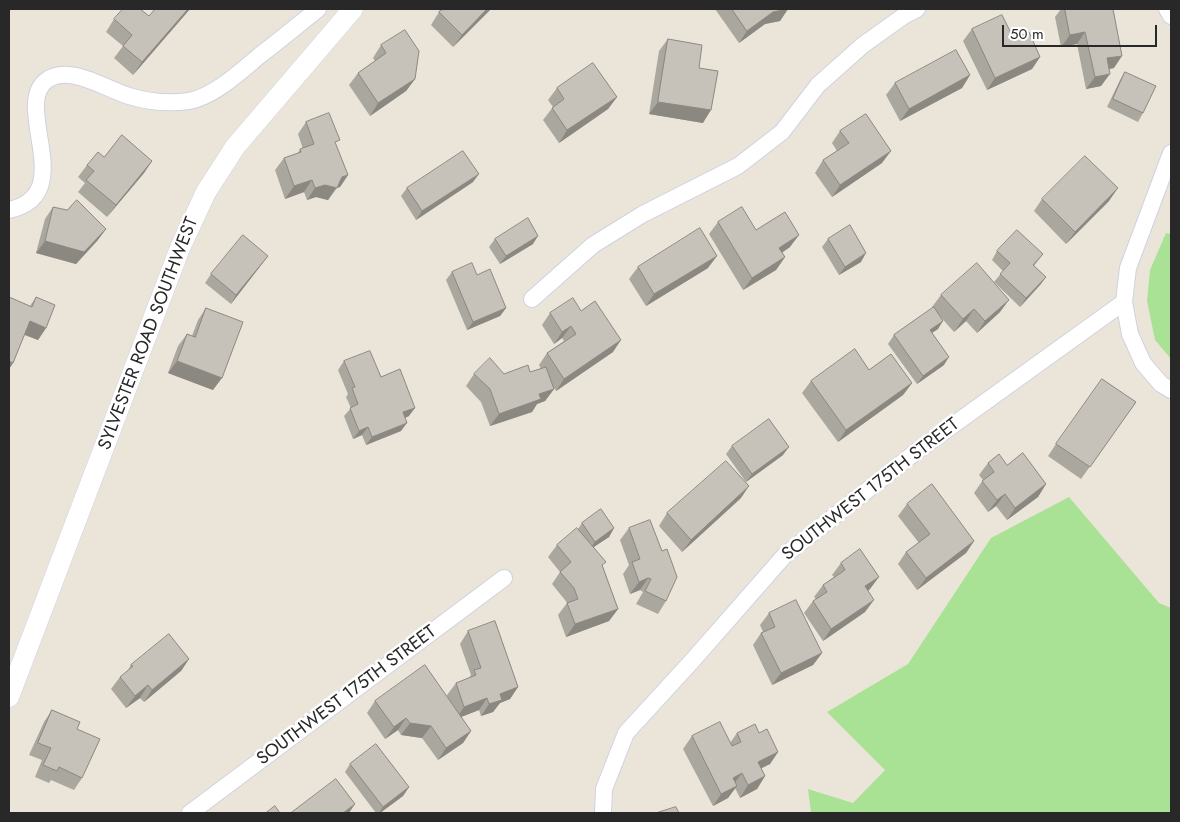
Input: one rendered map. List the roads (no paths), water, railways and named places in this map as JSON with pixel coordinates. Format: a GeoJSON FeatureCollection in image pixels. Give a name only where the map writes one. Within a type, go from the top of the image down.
{"type":"FeatureCollection","features":[{"type":"Feature","properties":{"kind":"street"},"geometry":{"type":"LineString","coordinates":[[9,210],[27,202],[37,193],[44,176],[36,103],[39,88],[47,80],[57,75],[74,75],[108,89],[150,101],[170,103],[191,101],[206,95],[234,77],[318,9]]}},
{"type":"Feature","properties":{"kind":"street","name":"SYLVESTER ROAD SOUTHWEST"},"geometry":{"type":"LineString","coordinates":[[9,697],[180,248],[206,192],[235,147],[353,9]]}},
{"type":"Feature","properties":{"kind":"street"},"geometry":{"type":"LineString","coordinates":[[532,299],[593,245],[643,214],[738,166],[782,132],[818,85],[863,44],[917,9]]}},
{"type":"Feature","properties":{"kind":"street"},"geometry":{"type":"LineString","coordinates":[[1167,9],[1171,16]]}},
{"type":"Feature","properties":{"kind":"street"},"geometry":{"type":"LineString","coordinates":[[1171,153],[1128,268],[1124,302],[1130,334],[1143,363],[1162,384],[1171,390]]}},
{"type":"Feature","properties":{"kind":"street","name":"SOUTHWEST 175TH STREET"},"geometry":{"type":"LineString","coordinates":[[603,813],[604,789],[626,733],[692,661],[784,555],[917,451],[1124,302]]}},
{"type":"Feature","properties":{"kind":"street","name":"SOUTHWEST 175TH STREET"},"geometry":{"type":"LineString","coordinates":[[190,813],[504,578]]}}]}
